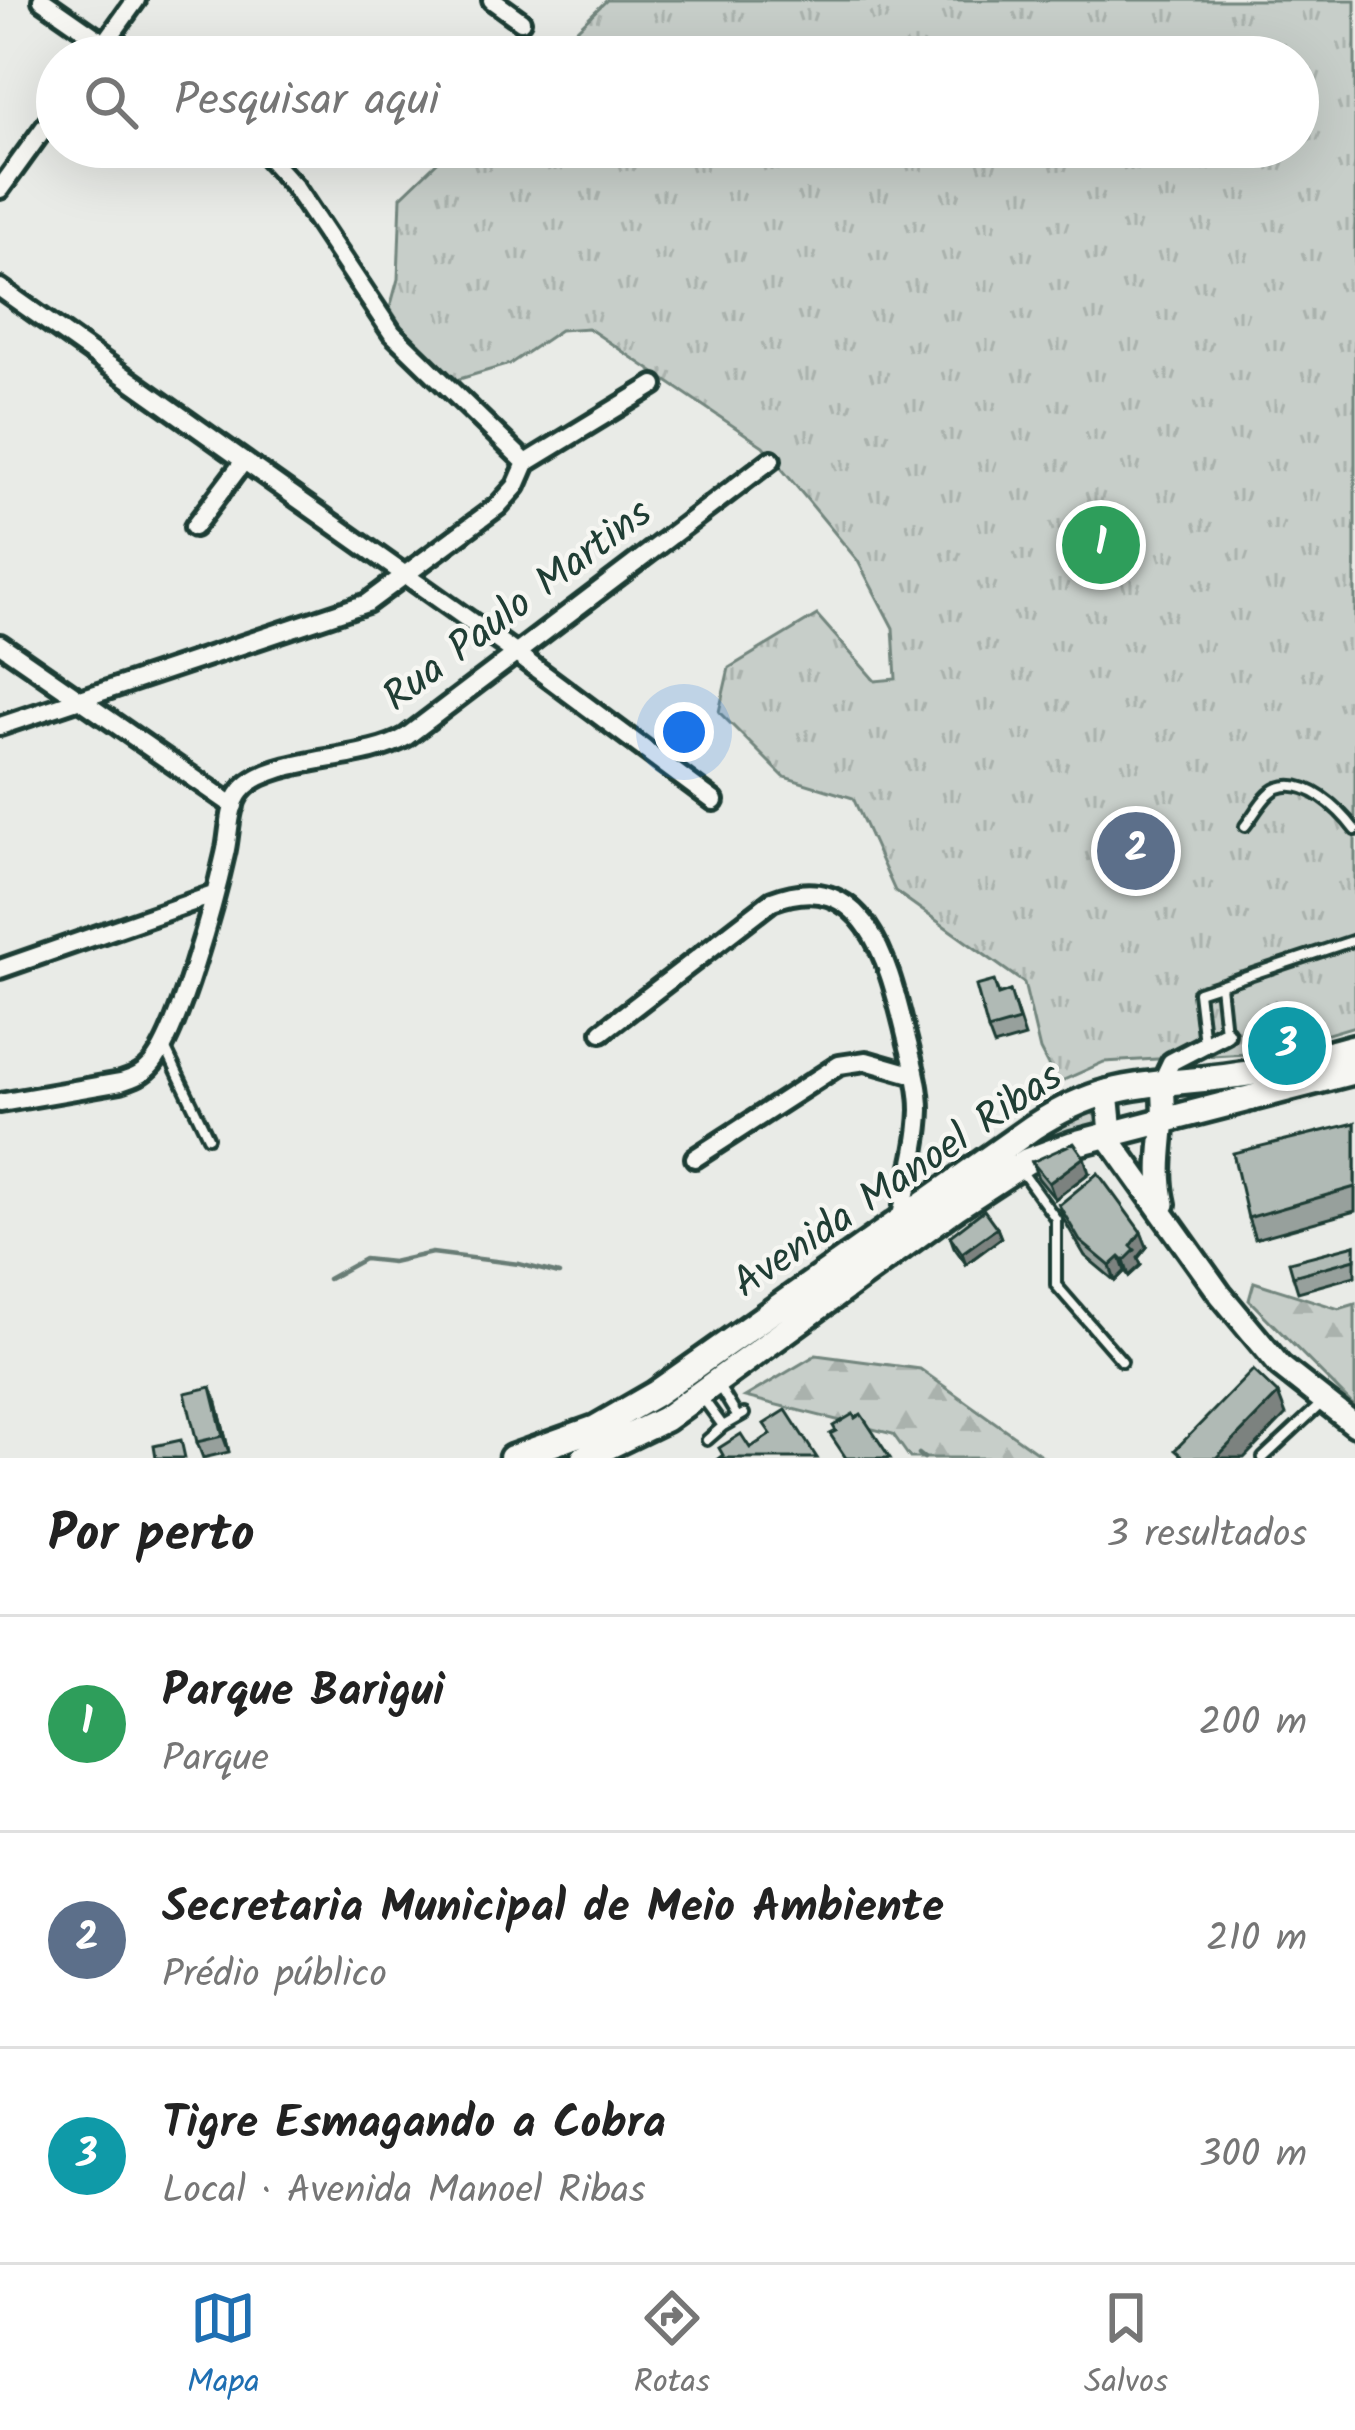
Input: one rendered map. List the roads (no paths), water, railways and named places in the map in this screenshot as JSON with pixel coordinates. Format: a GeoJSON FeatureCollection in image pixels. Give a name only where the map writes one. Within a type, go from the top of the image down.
{"type":"FeatureCollection","features":[{"type":"Feature","properties":{"kind":"main road","name":"Avenida Manoel Ribas"},"geometry":{"type":"LineString","coordinates":[[512,1458],[535,1454],[596,1428],[655,1394],[1052,1115],[1107,1091],[1240,1075],[1355,1047]]}},
{"type":"Feature","properties":{"kind":"main road","name":"Avenida Manoel Ribas"},"geometry":{"type":"LineString","coordinates":[[584,1458],[644,1430],[708,1388],[1017,1167],[1054,1150],[1355,1071]]}},
{"type":"Feature","properties":{"kind":"main road"},"geometry":{"type":"LineString","coordinates":[[955,1208],[954,1189],[977,1167]]}},
{"type":"Feature","properties":{"kind":"main road"},"geometry":{"type":"LineString","coordinates":[[882,1261],[900,1232],[900,1221]]}},
{"type":"Feature","properties":{"kind":"street"},"geometry":{"type":"LineString","coordinates":[[42,0],[83,36]]}},
{"type":"Feature","properties":{"kind":"street"},"geometry":{"type":"LineString","coordinates":[[111,36],[136,0]]}},
{"type":"Feature","properties":{"kind":"street"},"geometry":{"type":"LineString","coordinates":[[492,0],[521,21]]}},
{"type":"Feature","properties":{"kind":"street"},"geometry":{"type":"LineString","coordinates":[[0,189],[36,139]]}},
{"type":"Feature","properties":{"kind":"street"},"geometry":{"type":"LineString","coordinates":[[277,168],[303,199],[392,333],[526,463]]}},
{"type":"Feature","properties":{"kind":"street"},"geometry":{"type":"LineString","coordinates":[[0,288],[514,652],[714,801]]}},
{"type":"Feature","properties":{"kind":"street"},"geometry":{"type":"LineString","coordinates":[[0,726],[355,608],[498,506],[516,486],[526,463],[654,385]]}},
{"type":"Feature","properties":{"kind":"street","name":"Rua Paulo Martins"},"geometry":{"type":"LineString","coordinates":[[234,806],[242,789],[260,776],[392,745],[771,460]]}},
{"type":"Feature","properties":{"kind":"street"},"geometry":{"type":"LineString","coordinates":[[194,527],[244,461]]}},
{"type":"Feature","properties":{"kind":"street"},"geometry":{"type":"LineString","coordinates":[[0,644],[234,806],[213,895],[164,1046],[152,1064],[134,1078],[0,1103]]}},
{"type":"Feature","properties":{"kind":"street"},"geometry":{"type":"LineString","coordinates":[[0,969],[213,895]]}},
{"type":"Feature","properties":{"kind":"street"},"geometry":{"type":"LineString","coordinates":[[602,1032],[772,901],[786,896],[824,896],[853,913],[879,942],[890,969],[915,1075],[920,1111],[900,1221]]}},
{"type":"Feature","properties":{"kind":"street"},"geometry":{"type":"LineString","coordinates":[[1167,1216],[1158,1164],[1162,1081],[1172,1062],[1225,1034]]}},
{"type":"Feature","properties":{"kind":"street"},"geometry":{"type":"LineString","coordinates":[[694,1158],[839,1065],[866,1061],[915,1075]]}},
{"type":"Feature","properties":{"kind":"street"},"geometry":{"type":"LineString","coordinates":[[1107,1091],[1108,1135],[1257,1342],[1322,1403],[1355,1425]]}},
{"type":"Feature","properties":{"kind":"lane"},"geometry":{"type":"LineString","coordinates":[[1245,826],[1274,789],[1286,786],[1318,794],[1355,830]]}},
{"type":"Feature","properties":{"kind":"lane"},"geometry":{"type":"LineString","coordinates":[[1204,1044],[1198,992],[1355,940]]}},
{"type":"Feature","properties":{"kind":"lane"},"geometry":{"type":"LineString","coordinates":[[1220,986],[1225,1034]]}},
{"type":"Feature","properties":{"kind":"lane"},"geometry":{"type":"LineString","coordinates":[[164,1046],[208,1137]]}},
{"type":"Feature","properties":{"kind":"lane"},"geometry":{"type":"LineString","coordinates":[[1017,1167],[1056,1219],[1056,1285],[1122,1361]]}},
{"type":"Feature","properties":{"kind":"lane"},"geometry":{"type":"LineString","coordinates":[[707,1440],[740,1415],[708,1388]]}},
{"type":"Feature","properties":{"kind":"lane"},"geometry":{"type":"LineString","coordinates":[[708,1388],[723,1426]]}},
{"type":"Feature","properties":{"kind":"lane"},"geometry":{"type":"LineString","coordinates":[[1263,1458],[1322,1403]]}},
{"type":"Feature","properties":{"kind":"waterway"},"geometry":{"type":"LineString","coordinates":[[328,1279],[364,1259],[392,1262],[432,1253],[559,1274]]}},
{"type":"Feature","properties":{"kind":"waterway"},"geometry":{"type":"LineString","coordinates":[[919,1454],[924,1458]]}},
{"type":"Feature","properties":{"kind":"place","name":"Parque Barigui"},"geometry":{"type":"Point","coordinates":[1101,545]}},
{"type":"Feature","properties":{"kind":"place","name":"Secretaria Municipal de Meio Ambiente"},"geometry":{"type":"Point","coordinates":[1136,851]}},
{"type":"Feature","properties":{"kind":"place","name":"Tigre Esmagando a Cobra"},"geometry":{"type":"Point","coordinates":[1287,1046]}}]}
